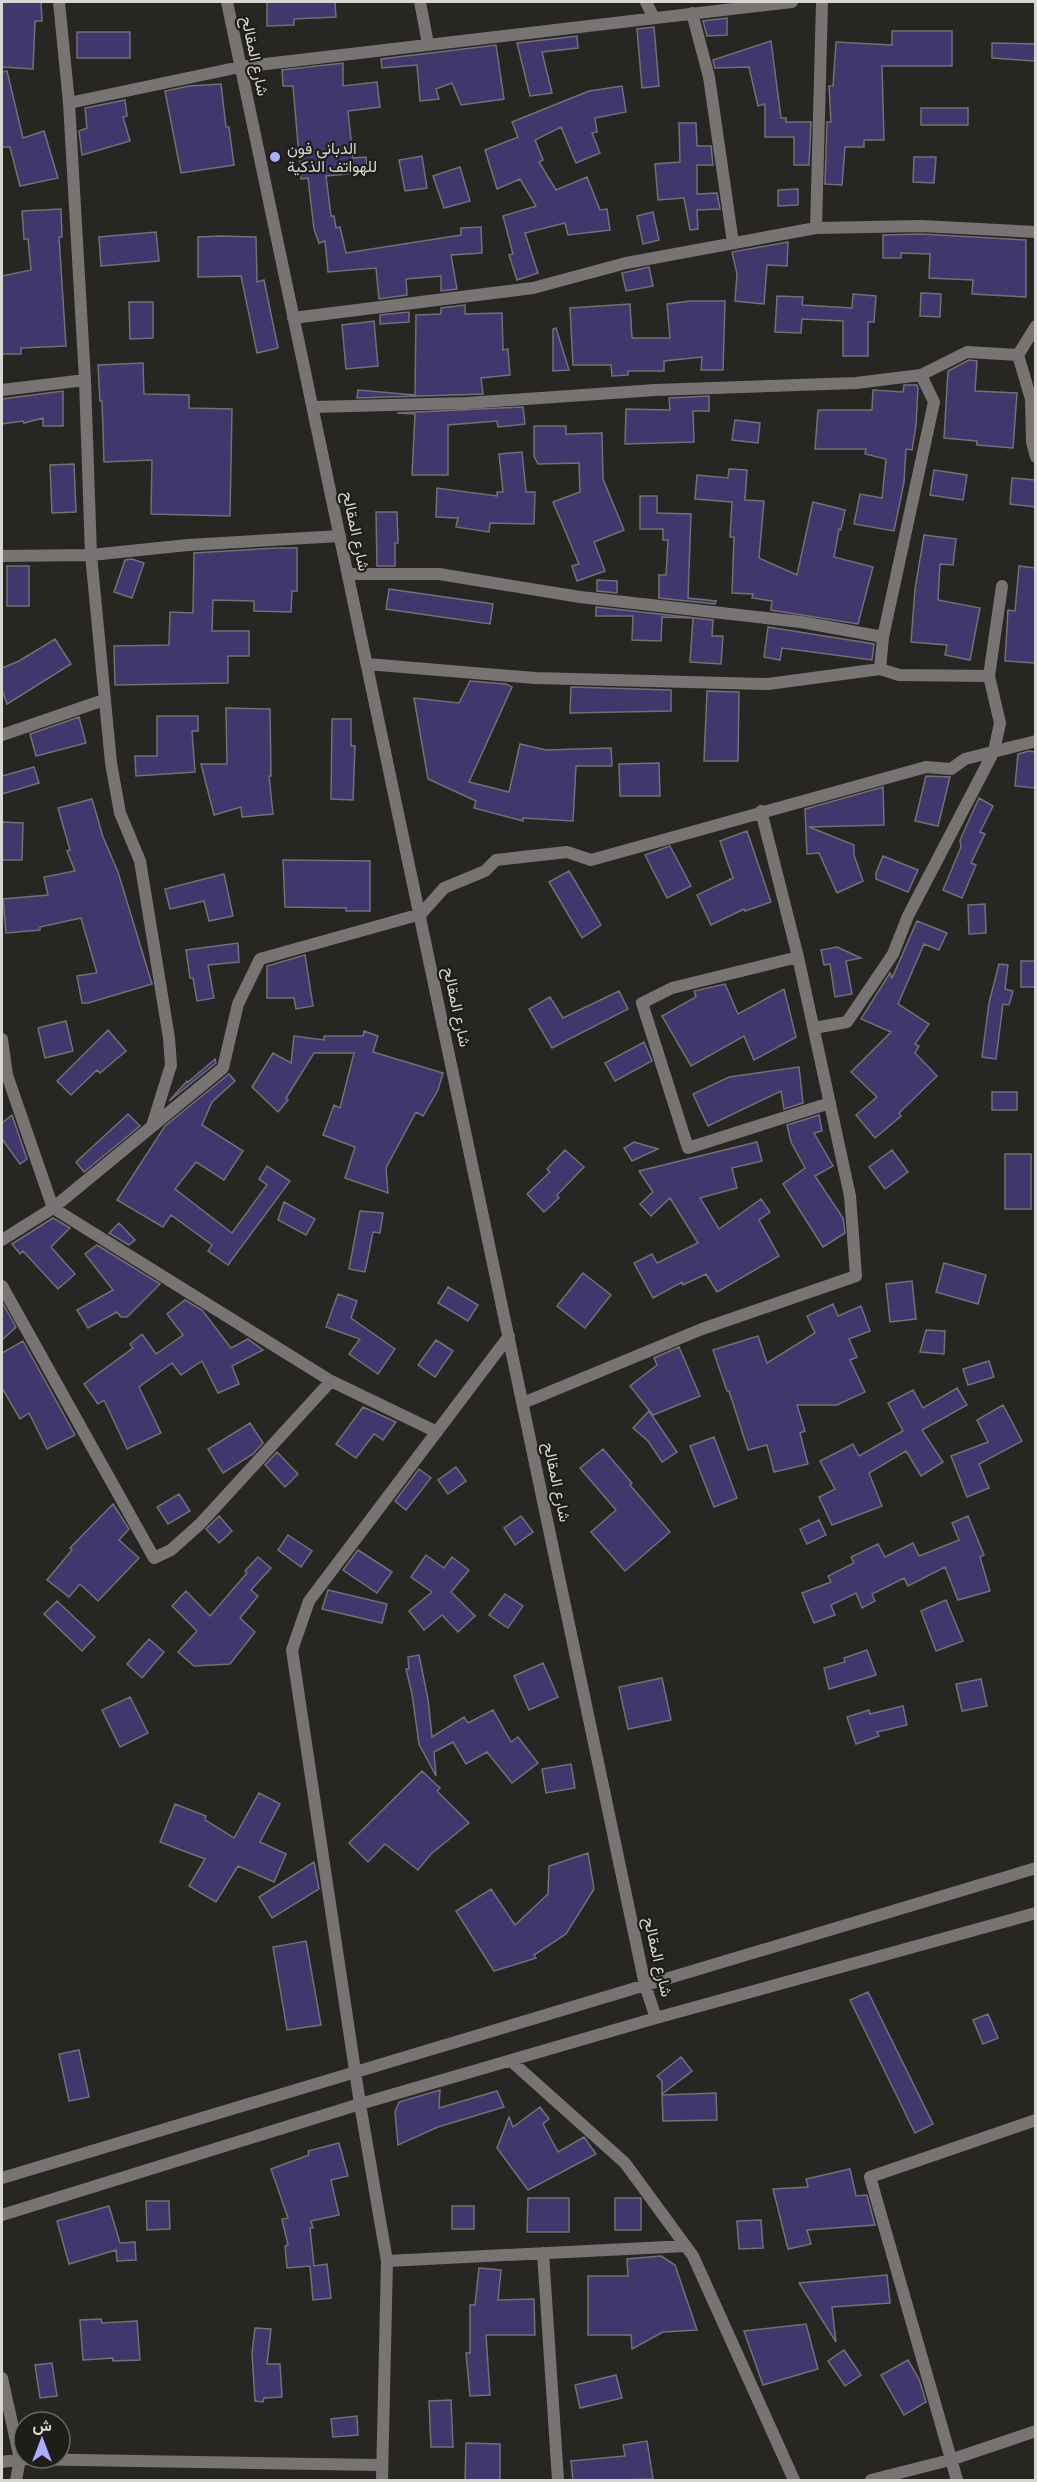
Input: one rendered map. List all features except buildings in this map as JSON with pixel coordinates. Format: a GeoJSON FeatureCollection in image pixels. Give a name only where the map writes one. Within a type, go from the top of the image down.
{"type":"FeatureCollection","features":[{"type":"Feature","properties":{"kind":"street"},"geometry":{"type":"LineString","coordinates":[[59,2],[69,103],[85,380],[91,555],[104,700],[111,763],[120,813],[140,861],[169,1038],[171,1065],[152,1126]]}},
{"type":"Feature","properties":{"kind":"street","name":"شارع المقالح"},"geometry":{"type":"LineString","coordinates":[[227,2],[645,1985],[656,2018]]}},
{"type":"Feature","properties":{"kind":"street"},"geometry":{"type":"LineString","coordinates":[[420,2],[428,45]]}},
{"type":"Feature","properties":{"kind":"street"},"geometry":{"type":"LineString","coordinates":[[646,2],[654,18]]}},
{"type":"Feature","properties":{"kind":"street"},"geometry":{"type":"LineString","coordinates":[[69,103],[240,67],[792,2]]}},
{"type":"Feature","properties":{"kind":"street"},"geometry":{"type":"LineString","coordinates":[[816,228],[822,2]]}},
{"type":"Feature","properties":{"kind":"street"},"geometry":{"type":"LineString","coordinates":[[692,13],[709,77],[733,243]]}},
{"type":"Feature","properties":{"kind":"street"},"geometry":{"type":"LineString","coordinates":[[293,318],[533,288],[626,263],[816,228],[921,226],[1035,232]]}},
{"type":"Feature","properties":{"kind":"street"},"geometry":{"type":"LineString","coordinates":[[1035,326],[1018,355],[1030,399],[1035,457]]}},
{"type":"Feature","properties":{"kind":"street"},"geometry":{"type":"LineString","coordinates":[[313,407],[467,404],[656,390],[856,383],[921,375],[968,352],[1018,355]]}},
{"type":"Feature","properties":{"kind":"street"},"geometry":{"type":"LineString","coordinates":[[880,669],[883,637],[934,402],[921,375]]}},
{"type":"Feature","properties":{"kind":"street"},"geometry":{"type":"LineString","coordinates":[[2,390],[85,380]]}},
{"type":"Feature","properties":{"kind":"street"},"geometry":{"type":"LineString","coordinates":[[2,556],[91,555],[188,545],[340,536]]}},
{"type":"Feature","properties":{"kind":"street"},"geometry":{"type":"LineString","coordinates":[[348,574],[439,574],[580,597],[801,622],[883,637]]}},
{"type":"Feature","properties":{"kind":"street"},"geometry":{"type":"LineString","coordinates":[[814,1028],[847,1022],[893,954],[908,916],[994,751],[1000,723],[989,676],[1002,586]]}},
{"type":"Feature","properties":{"kind":"street"},"geometry":{"type":"LineString","coordinates":[[367,664],[535,678],[768,684],[880,669],[899,675],[989,676]]}},
{"type":"Feature","properties":{"kind":"street"},"geometry":{"type":"LineString","coordinates":[[2,735],[104,700]]}},
{"type":"Feature","properties":{"kind":"street"},"geometry":{"type":"LineString","coordinates":[[2,1240],[53,1208],[223,1068],[238,1004],[260,959],[420,914],[444,888],[485,871],[496,860],[567,852],[591,860],[926,767],[951,769],[965,759],[1035,741]]}},
{"type":"Feature","properties":{"kind":"street"},"geometry":{"type":"LineString","coordinates":[[523,1403],[702,1329],[856,1276],[850,1196],[798,957],[761,811]]}},
{"type":"Feature","properties":{"kind":"street"},"geometry":{"type":"LineString","coordinates":[[798,957],[672,988],[642,1003],[688,1149],[830,1103]]}},
{"type":"Feature","properties":{"kind":"street"},"geometry":{"type":"LineString","coordinates":[[2,1039],[7,1075],[53,1208],[331,1381],[437,1432]]}},
{"type":"Feature","properties":{"kind":"street"},"geometry":{"type":"LineString","coordinates":[[2,1286],[154,1558],[171,1550],[200,1524],[331,1381]]}},
{"type":"Feature","properties":{"kind":"street"},"geometry":{"type":"LineString","coordinates":[[381,2481],[387,2261],[355,2072],[292,1650],[309,1601],[509,1336]]}},
{"type":"Feature","properties":{"kind":"street"},"geometry":{"type":"LineString","coordinates":[[2,2178],[1035,1868]]}},
{"type":"Feature","properties":{"kind":"street"},"geometry":{"type":"LineString","coordinates":[[2,2215],[360,2104],[656,2018],[1035,1913]]}},
{"type":"Feature","properties":{"kind":"street"},"geometry":{"type":"LineString","coordinates":[[511,2061],[625,2163],[693,2256],[794,2481]]}},
{"type":"Feature","properties":{"kind":"street"},"geometry":{"type":"LineString","coordinates":[[957,2481],[870,2177],[1035,2120]]}},
{"type":"Feature","properties":{"kind":"street"},"geometry":{"type":"LineString","coordinates":[[387,2261],[686,2246]]}},
{"type":"Feature","properties":{"kind":"street"},"geometry":{"type":"LineString","coordinates":[[543,2253],[558,2481]]}},
{"type":"Feature","properties":{"kind":"street"},"geometry":{"type":"LineString","coordinates":[[2,2378],[12,2423]]}},
{"type":"Feature","properties":{"kind":"street"},"geometry":{"type":"LineString","coordinates":[[871,2481],[950,2460],[1035,2431]]}},
{"type":"Feature","properties":{"kind":"street"},"geometry":{"type":"LineString","coordinates":[[72,2460],[380,2465]]}},
{"type":"Feature","properties":{"kind":"place","name":"الدباني فون للهواتف الذكية"},"geometry":{"type":"Point","coordinates":[275,157]}}]}
